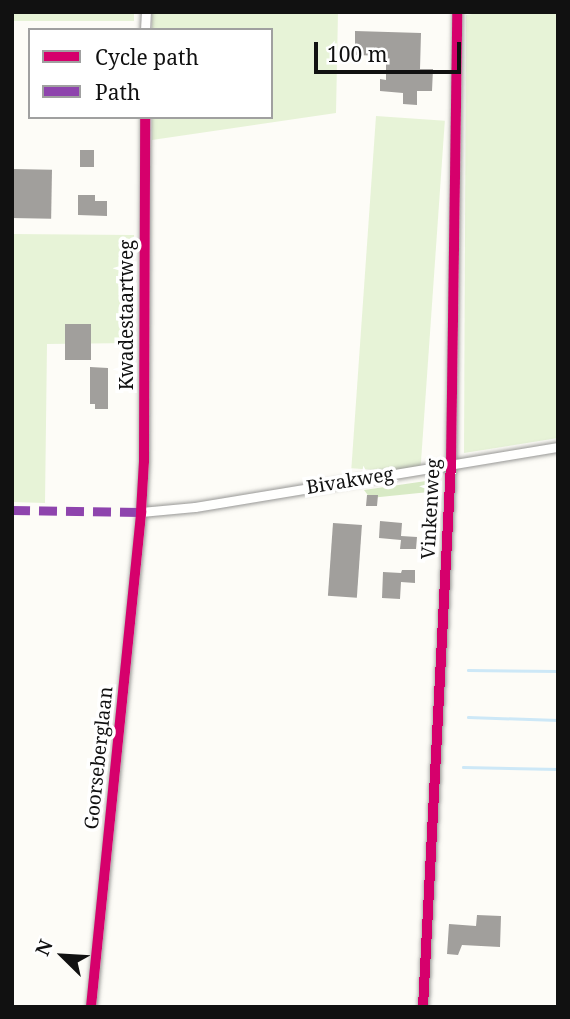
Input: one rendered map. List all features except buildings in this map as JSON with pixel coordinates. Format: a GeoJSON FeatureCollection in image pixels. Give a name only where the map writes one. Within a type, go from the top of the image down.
{"type":"FeatureCollection","features":[{"type":"Feature","properties":{"kind":"street","name":"Vinkenweg"},"geometry":{"type":"LineString","coordinates":[[423,1007],[451,464],[457,12]]}},
{"type":"Feature","properties":{"kind":"street","name":"Kwadestaartweg"},"geometry":{"type":"LineString","coordinates":[[141,512],[144,461],[145,119]]}},
{"type":"Feature","properties":{"kind":"street","name":"Bivakweg"},"geometry":{"type":"LineString","coordinates":[[141,512],[195,507],[558,447]]}},
{"type":"Feature","properties":{"kind":"street","name":"Goorseberglaan"},"geometry":{"type":"LineString","coordinates":[[91,1007],[141,512]]}},
{"type":"Feature","properties":{"kind":"green space"},"geometry":{"type":"Polygon","coordinates":[[[12,12],[134,12],[134,21],[12,21],[12,12]]]}},
{"type":"Feature","properties":{"kind":"green space"},"geometry":{"type":"Polygon","coordinates":[[[152,12],[338,12],[336,113],[152,140],[152,119],[273,119],[273,28],[152,28],[152,12]]]}},
{"type":"Feature","properties":{"kind":"green space"},"geometry":{"type":"Polygon","coordinates":[[[484,12],[558,12],[558,438],[464,453],[466,15],[484,12]]]}},
{"type":"Feature","properties":{"kind":"green space"},"geometry":{"type":"Polygon","coordinates":[[[376,116],[445,121],[420,473],[351,468],[376,116]]]}},
{"type":"Feature","properties":{"kind":"green space"},"geometry":{"type":"Polygon","coordinates":[[[12,234],[134,235],[134,343],[47,344],[45,503],[12,502],[12,234]]]}},
{"type":"Feature","properties":{"kind":"green space"},"geometry":{"type":"Polygon","coordinates":[[[440,479],[437,554],[425,551],[429,492],[370,498],[364,490],[440,479]]]}},
{"type":"Feature","properties":{"kind":"waterway"},"geometry":{"type":"LineString","coordinates":[[468,670],[558,671]]}},
{"type":"Feature","properties":{"kind":"waterway"},"geometry":{"type":"LineString","coordinates":[[468,717],[558,720]]}},
{"type":"Feature","properties":{"kind":"waterway"},"geometry":{"type":"LineString","coordinates":[[463,767],[558,769]]}},
{"type":"Feature","properties":{"kind":"marked path"},"geometry":{"type":"LineString","coordinates":[[12,510],[141,512]]}},
{"type":"Feature","properties":{"kind":"cycle path"},"geometry":{"type":"LineString","coordinates":[[423,1007],[451,464],[457,12]]}},
{"type":"Feature","properties":{"kind":"cycle path"},"geometry":{"type":"LineString","coordinates":[[91,1007],[141,512],[144,461],[145,119]]}}]}
